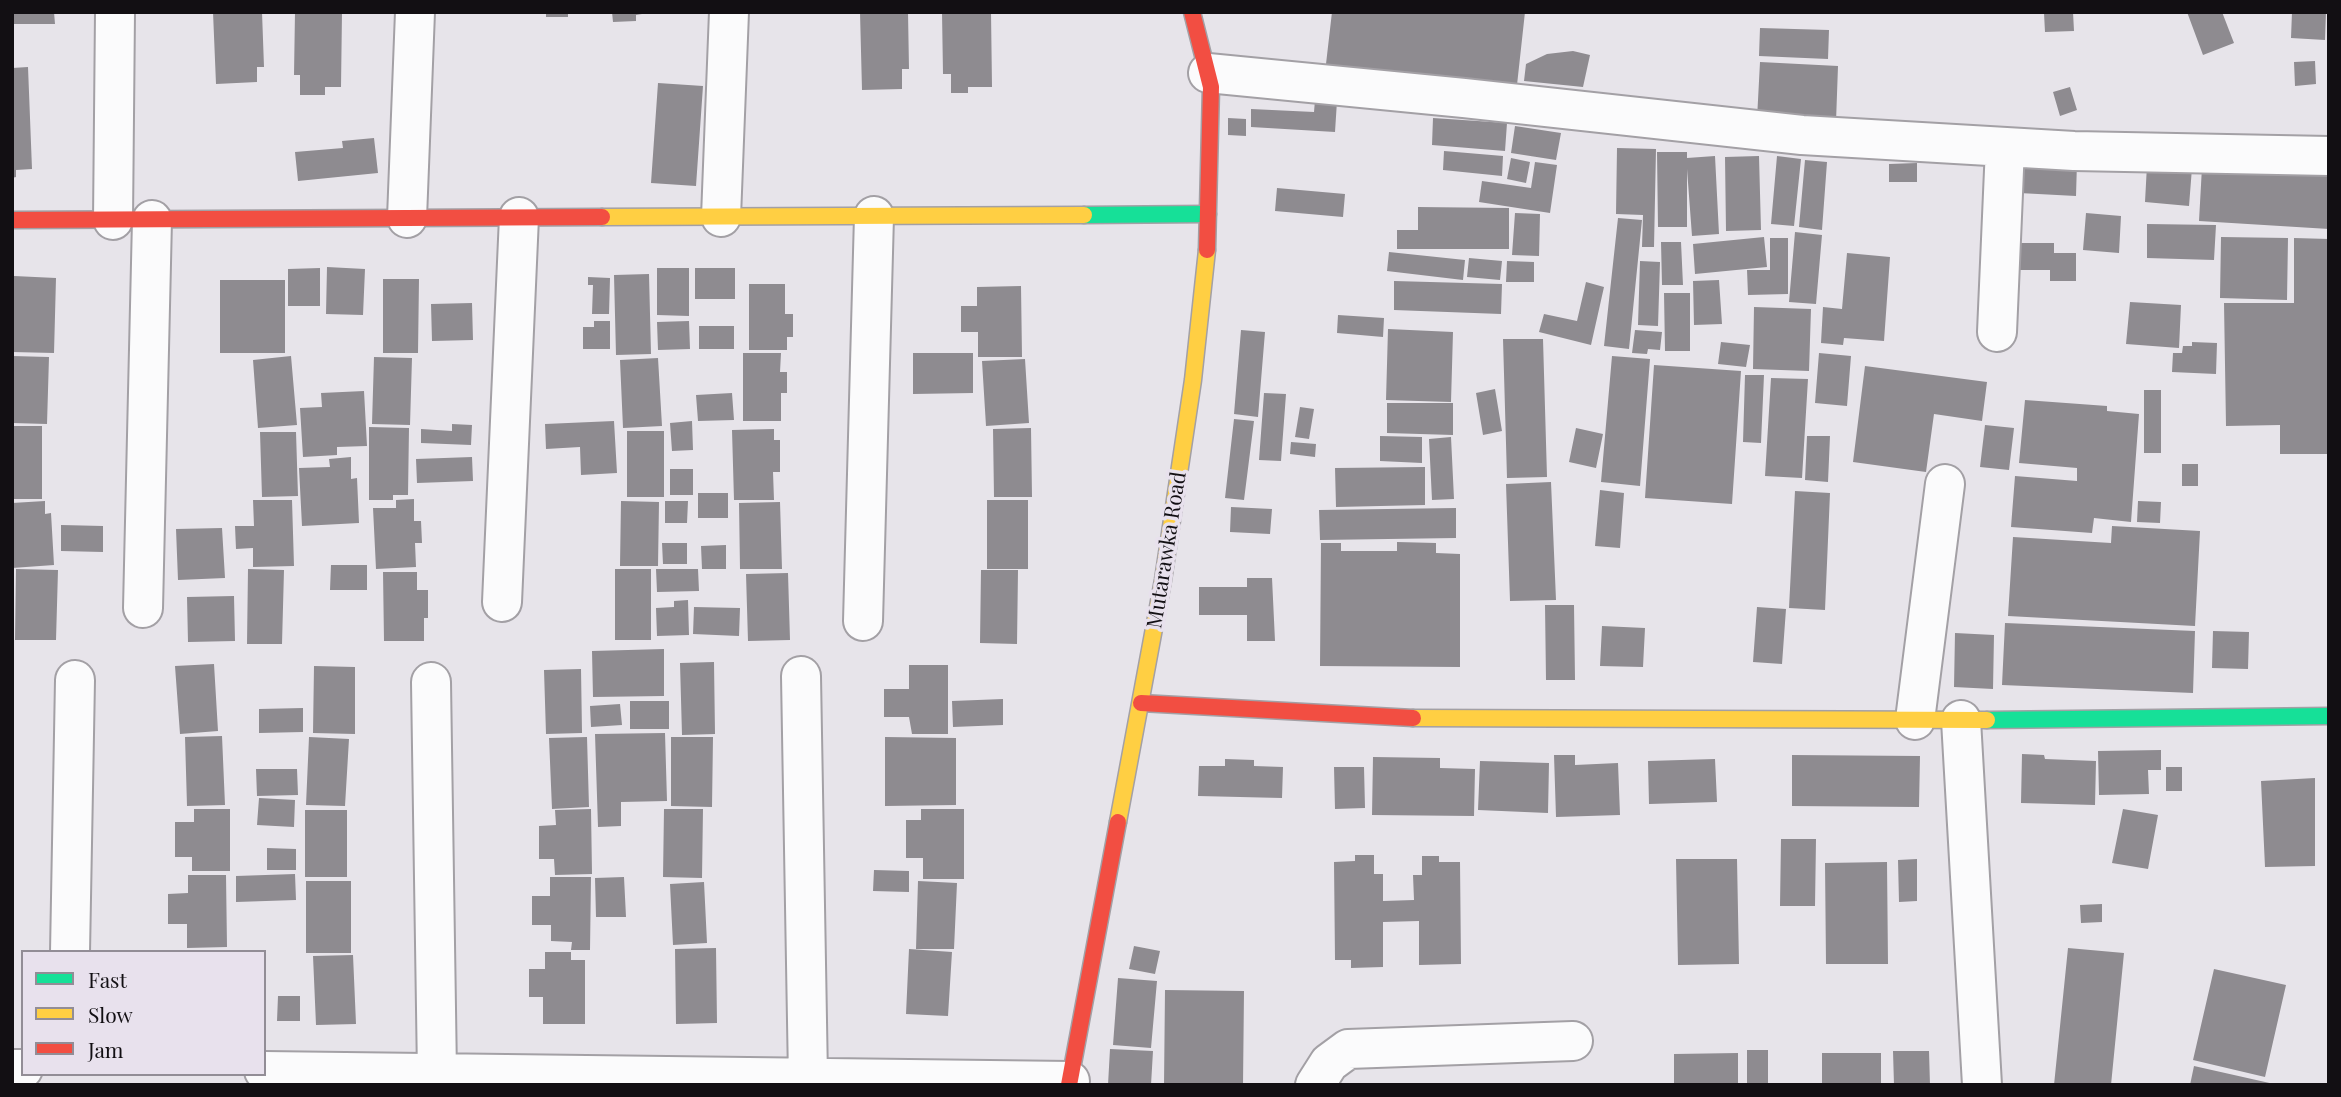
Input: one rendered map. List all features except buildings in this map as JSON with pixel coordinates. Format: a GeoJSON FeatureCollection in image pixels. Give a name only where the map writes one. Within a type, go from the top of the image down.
{"type":"FeatureCollection","features":[{"type":"Feature","properties":{"kind":"street"},"geometry":{"type":"LineString","coordinates":[[113,220],[115,12]]}},
{"type":"Feature","properties":{"kind":"street"},"geometry":{"type":"LineString","coordinates":[[407,218],[415,12]]}},
{"type":"Feature","properties":{"kind":"street"},"geometry":{"type":"LineString","coordinates":[[721,216],[729,12]]}},
{"type":"Feature","properties":{"kind":"street","name":"Mutarawka Road"},"geometry":{"type":"LineString","coordinates":[[1069,1083],[1163,580],[1193,380],[1208,242],[1211,87],[1192,12]]}},
{"type":"Feature","properties":{"kind":"street"},"geometry":{"type":"LineString","coordinates":[[1208,73],[1478,99],[1802,135],[2074,151],[2329,156]]}},
{"type":"Feature","properties":{"kind":"street"},"geometry":{"type":"LineString","coordinates":[[1997,331],[2005,147]]}},
{"type":"Feature","properties":{"kind":"street"},"geometry":{"type":"LineString","coordinates":[[12,220],[1208,214]]}},
{"type":"Feature","properties":{"kind":"street"},"geometry":{"type":"LineString","coordinates":[[863,621],[874,216]]}},
{"type":"Feature","properties":{"kind":"street"},"geometry":{"type":"LineString","coordinates":[[502,602],[519,217]]}},
{"type":"Feature","properties":{"kind":"street"},"geometry":{"type":"LineString","coordinates":[[143,608],[152,220]]}},
{"type":"Feature","properties":{"kind":"street"},"geometry":{"type":"LineString","coordinates":[[1915,720],[1945,484]]}},
{"type":"Feature","properties":{"kind":"street"},"geometry":{"type":"LineString","coordinates":[[801,676],[808,1078]]}},
{"type":"Feature","properties":{"kind":"street"},"geometry":{"type":"LineString","coordinates":[[70,950],[75,680]]}},
{"type":"Feature","properties":{"kind":"street"},"geometry":{"type":"LineString","coordinates":[[431,682],[437,1074]]}},
{"type":"Feature","properties":{"kind":"street"},"geometry":{"type":"LineString","coordinates":[[1141,703],[1390,718],[1961,720],[2329,716]]}},
{"type":"Feature","properties":{"kind":"street"},"geometry":{"type":"LineString","coordinates":[[1961,720],[1982,1085]]}},
{"type":"Feature","properties":{"kind":"street"},"geometry":{"type":"LineString","coordinates":[[1315,1085],[1329,1063],[1348,1049],[1573,1041]]}},
{"type":"Feature","properties":{"kind":"street"},"geometry":{"type":"LineString","coordinates":[[266,1071],[350,1079],[437,1074],[723,1081],[808,1078],[1069,1083]]}},
{"type":"Feature","properties":{"kind":"traffic: fast"},"geometry":{"type":"LineString","coordinates":[[1084,215],[1208,214]]}},
{"type":"Feature","properties":{"kind":"traffic: fast"},"geometry":{"type":"LineString","coordinates":[[1987,720],[2329,716]]}},
{"type":"Feature","properties":{"kind":"traffic: slow"},"geometry":{"type":"LineString","coordinates":[[602,217],[1084,215]]}},
{"type":"Feature","properties":{"kind":"traffic: slow"},"geometry":{"type":"LineString","coordinates":[[1118,822],[1163,580],[1193,380],[1207,250]]}},
{"type":"Feature","properties":{"kind":"traffic: slow"},"geometry":{"type":"LineString","coordinates":[[1413,718],[1987,720]]}},
{"type":"Feature","properties":{"kind":"traffic: jam"},"geometry":{"type":"LineString","coordinates":[[1192,12],[1211,87],[1207,250]]}},
{"type":"Feature","properties":{"kind":"traffic: jam"},"geometry":{"type":"LineString","coordinates":[[12,220],[602,217]]}},
{"type":"Feature","properties":{"kind":"traffic: jam"},"geometry":{"type":"LineString","coordinates":[[1141,703],[1413,718]]}},
{"type":"Feature","properties":{"kind":"traffic: jam"},"geometry":{"type":"LineString","coordinates":[[1069,1085],[1118,822]]}}]}
